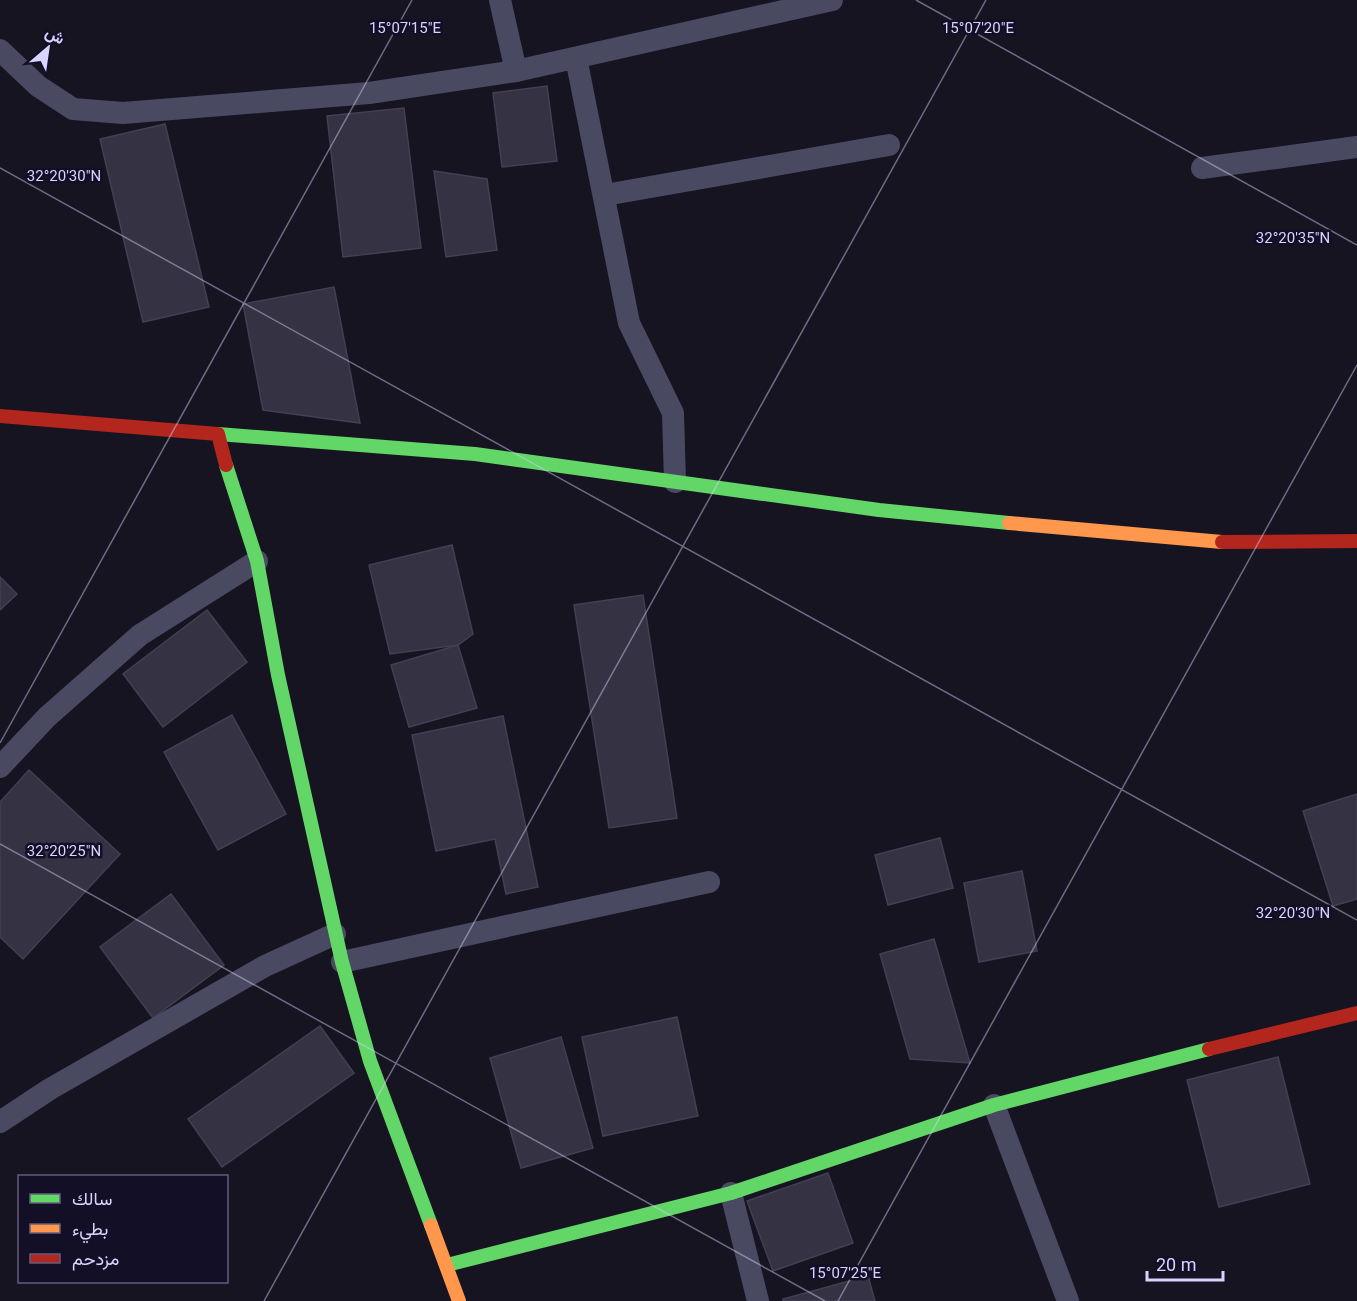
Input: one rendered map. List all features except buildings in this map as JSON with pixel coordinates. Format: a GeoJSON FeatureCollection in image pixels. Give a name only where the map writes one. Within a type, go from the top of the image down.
{"type":"FeatureCollection","features":[{"type":"Feature","properties":{"kind":"street"},"geometry":{"type":"LineString","coordinates":[[500,0],[516,71]]}},
{"type":"Feature","properties":{"kind":"street"},"geometry":{"type":"LineString","coordinates":[[0,50],[38,86],[73,109],[123,113],[369,93],[516,71],[832,0]]}},
{"type":"Feature","properties":{"kind":"street"},"geometry":{"type":"LineString","coordinates":[[576,58],[630,323],[672,413],[675,482]]}},
{"type":"Feature","properties":{"kind":"street"},"geometry":{"type":"LineString","coordinates":[[605,195],[889,145]]}},
{"type":"Feature","properties":{"kind":"street"},"geometry":{"type":"LineString","coordinates":[[1202,168],[1357,147]]}},
{"type":"Feature","properties":{"kind":"street"},"geometry":{"type":"LineString","coordinates":[[0,416],[475,454],[879,510],[1208,542],[1357,541]]}},
{"type":"Feature","properties":{"kind":"street"},"geometry":{"type":"LineString","coordinates":[[218,434],[237,505],[257,561],[278,675],[342,962],[370,1061],[459,1301]]}},
{"type":"Feature","properties":{"kind":"street"},"geometry":{"type":"LineString","coordinates":[[0,767],[47,717],[140,635],[257,561]]}},
{"type":"Feature","properties":{"kind":"street"},"geometry":{"type":"LineString","coordinates":[[342,962],[709,882]]}},
{"type":"Feature","properties":{"kind":"street"},"geometry":{"type":"LineString","coordinates":[[0,1122],[50,1089],[265,966],[335,934]]}},
{"type":"Feature","properties":{"kind":"street"},"geometry":{"type":"LineString","coordinates":[[447,1265],[730,1193],[994,1105],[1101,1075],[1357,1013]]}},
{"type":"Feature","properties":{"kind":"street"},"geometry":{"type":"LineString","coordinates":[[994,1105],[1068,1301]]}},
{"type":"Feature","properties":{"kind":"street"},"geometry":{"type":"LineString","coordinates":[[730,1193],[758,1301]]}},
{"type":"Feature","properties":{"kind":"traffic: fast"},"geometry":{"type":"LineString","coordinates":[[218,434],[475,454],[879,510],[1009,523]]}},
{"type":"Feature","properties":{"kind":"traffic: fast"},"geometry":{"type":"LineString","coordinates":[[226,465],[257,561],[278,675],[342,962],[370,1061],[431,1225]]}},
{"type":"Feature","properties":{"kind":"traffic: fast"},"geometry":{"type":"LineString","coordinates":[[447,1265],[731,1193],[994,1105],[1209,1049]]}},
{"type":"Feature","properties":{"kind":"traffic: slow"},"geometry":{"type":"LineString","coordinates":[[1009,523],[1222,542]]}},
{"type":"Feature","properties":{"kind":"traffic: slow"},"geometry":{"type":"LineString","coordinates":[[431,1225],[459,1301]]}},
{"type":"Feature","properties":{"kind":"traffic: jam"},"geometry":{"type":"LineString","coordinates":[[0,416],[218,434],[226,465]]}},
{"type":"Feature","properties":{"kind":"traffic: jam"},"geometry":{"type":"LineString","coordinates":[[1222,542],[1357,541]]}},
{"type":"Feature","properties":{"kind":"traffic: jam"},"geometry":{"type":"LineString","coordinates":[[1209,1049],[1357,1013]]}}]}
